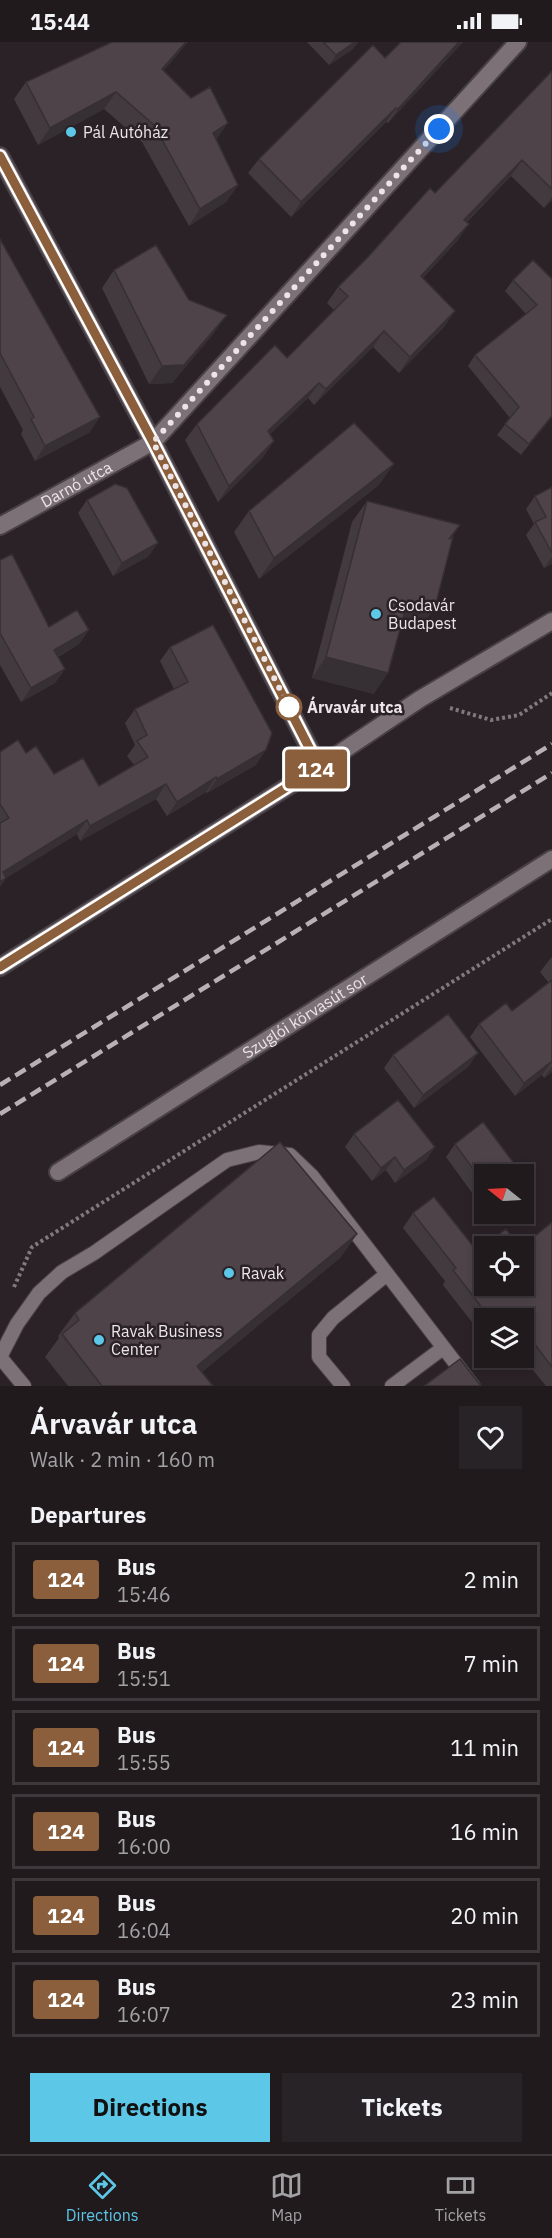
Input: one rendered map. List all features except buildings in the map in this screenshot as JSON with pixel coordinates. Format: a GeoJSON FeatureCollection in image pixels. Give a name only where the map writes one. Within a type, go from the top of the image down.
{"type":"FeatureCollection","features":[{"type":"Feature","properties":{"kind":"street","name":"Darnó utca"},"geometry":{"type":"LineString","coordinates":[[0,526],[153,442],[518,42]]}},
{"type":"Feature","properties":{"kind":"street"},"geometry":{"type":"LineString","coordinates":[[0,156],[153,442],[319,767]]}},
{"type":"Feature","properties":{"kind":"street"},"geometry":{"type":"LineString","coordinates":[[0,967],[319,767],[420,699],[552,621]]}},
{"type":"Feature","properties":{"kind":"street","name":"Szuglói körvasút sor"},"geometry":{"type":"LineString","coordinates":[[58,1172],[552,859]]}},
{"type":"Feature","properties":{"kind":"lane"},"geometry":{"type":"LineString","coordinates":[[24,1386],[0,1357],[18,1324],[39,1293],[62,1272],[94,1253],[227,1160],[259,1152],[290,1155],[312,1176],[473,1386]]}},
{"type":"Feature","properties":{"kind":"lane"},"geometry":{"type":"LineString","coordinates":[[343,1386],[319,1357],[319,1335],[333,1318],[387,1274]]}},
{"type":"Feature","properties":{"kind":"lane"},"geometry":{"type":"LineString","coordinates":[[392,1386],[443,1348]]}},
{"type":"Feature","properties":{"kind":"path"},"geometry":{"type":"LineString","coordinates":[[420,699],[490,720],[519,715],[552,693]]}},
{"type":"Feature","properties":{"kind":"path"},"geometry":{"type":"LineString","coordinates":[[13,1291],[32,1247],[552,919]]}},
{"type":"Feature","properties":{"kind":"railway"},"geometry":{"type":"LineString","coordinates":[[0,1085],[552,744]]}},
{"type":"Feature","properties":{"kind":"railway"},"geometry":{"type":"LineString","coordinates":[[0,1114],[552,773]]}},
{"type":"Feature","properties":{"kind":"bus line","name":"124"},"geometry":{"type":"LineString","coordinates":[[0,156],[153,442],[319,767],[0,967]]}},
{"type":"Feature","properties":{"kind":"place","name":"Pál Autóház"},"geometry":{"type":"Point","coordinates":[71,132]}},
{"type":"Feature","properties":{"kind":"place","name":"Csodavár Budapest"},"geometry":{"type":"Point","coordinates":[376,614]}},
{"type":"Feature","properties":{"kind":"place","name":"Árvavár utca"},"geometry":{"type":"Point","coordinates":[289,707]}},
{"type":"Feature","properties":{"kind":"place","name":"Ravak"},"geometry":{"type":"Point","coordinates":[229,1273]}},
{"type":"Feature","properties":{"kind":"place","name":"Ravak Business Center"},"geometry":{"type":"Point","coordinates":[99,1340]}},
{"type":"Feature","properties":{"kind":"route"},"geometry":{"type":"LineString","coordinates":[[289,707],[153,442],[439,129]]}}]}
